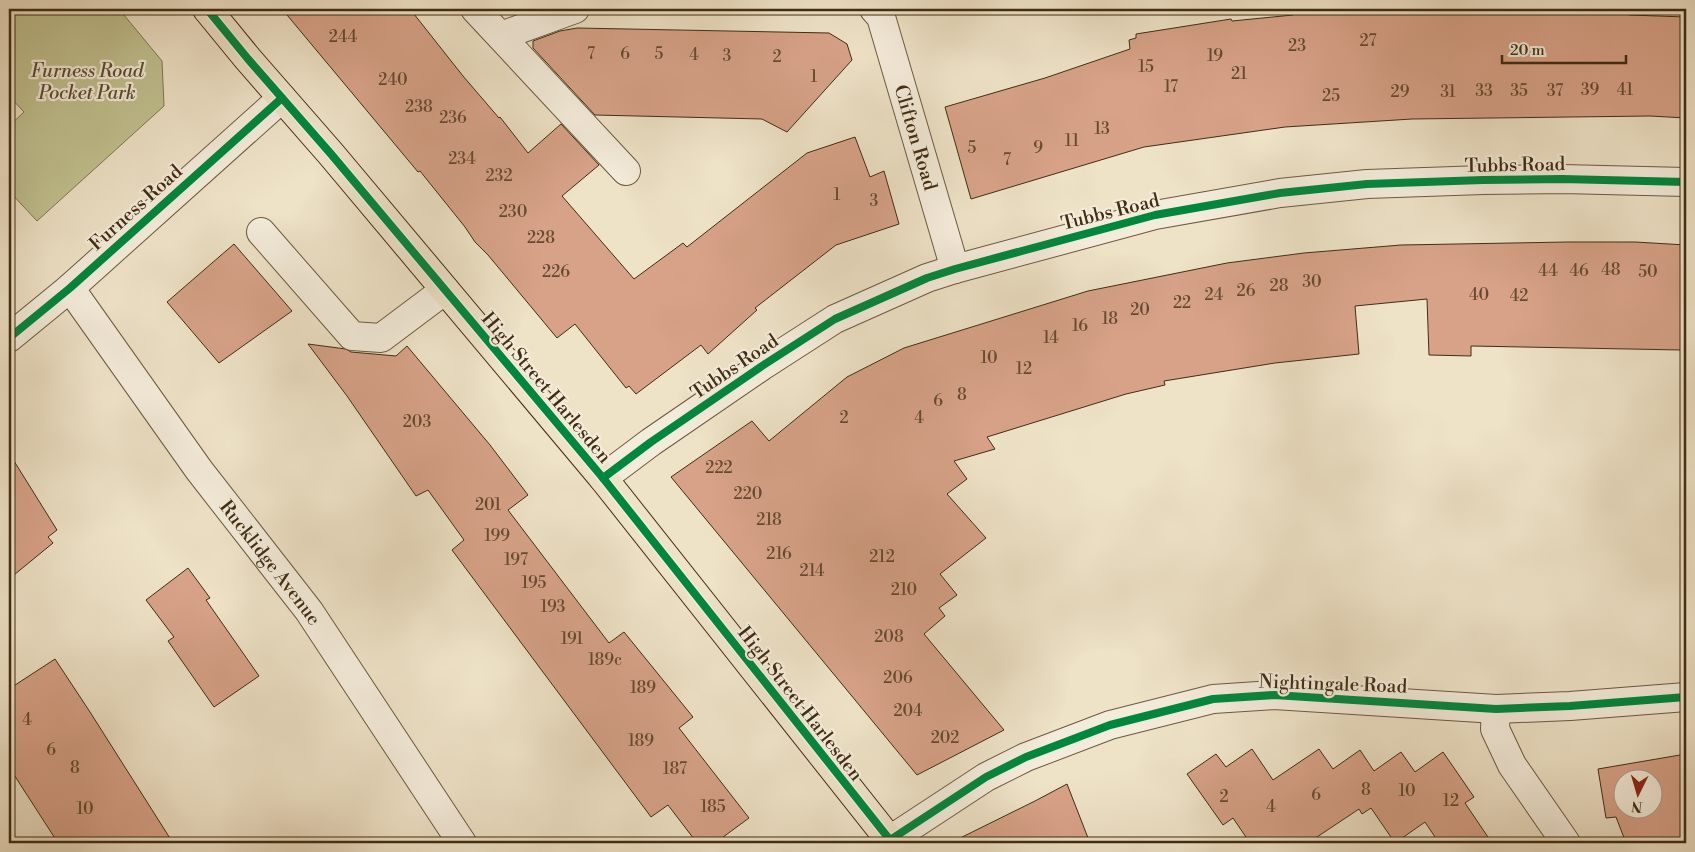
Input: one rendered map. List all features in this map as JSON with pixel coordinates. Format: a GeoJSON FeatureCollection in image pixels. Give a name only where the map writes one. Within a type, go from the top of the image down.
{"type":"FeatureCollection","features":[{"type":"Feature","properties":{"kind":"main road","name":"High Street Harlesden"},"geometry":{"type":"LineString","coordinates":[[207,9],[603,478],[891,842]]}},
{"type":"Feature","properties":{"kind":"street"},"geometry":{"type":"LineString","coordinates":[[475,9],[626,171]]}},
{"type":"Feature","properties":{"kind":"street"},"geometry":{"type":"LineString","coordinates":[[501,36],[575,9]]}},
{"type":"Feature","properties":{"kind":"street","name":"Clifton Road"},"geometry":{"type":"LineString","coordinates":[[874,9],[882,18],[955,269]]}},
{"type":"Feature","properties":{"kind":"street","name":"Furness Road"},"geometry":{"type":"LineString","coordinates":[[9,338],[70,288],[282,98]]}},
{"type":"Feature","properties":{"kind":"street","name":"Tubbs Road"},"geometry":{"type":"LineString","coordinates":[[603,478],[651,442],[835,319],[927,278],[955,269],[1155,215],[1280,192],[1367,184],[1483,180],[1562,179],[1686,182]]}},
{"type":"Feature","properties":{"kind":"street"},"geometry":{"type":"LineString","coordinates":[[262,232],[352,336],[381,338],[445,290]]}},
{"type":"Feature","properties":{"kind":"street","name":"Rucklidge Avenue"},"geometry":{"type":"LineString","coordinates":[[70,288],[199,470],[309,611],[462,843]]}},
{"type":"Feature","properties":{"kind":"street","name":"Nightingale Road"},"geometry":{"type":"LineString","coordinates":[[891,842],[986,777],[1026,757],[1110,725],[1213,699],[1274,695],[1496,709],[1570,706],[1686,696]]}},
{"type":"Feature","properties":{"kind":"street"},"geometry":{"type":"LineString","coordinates":[[1496,709],[1495,729],[1512,765],[1566,843]]}},
{"type":"Feature","properties":{"kind":"green space","name":"Furness Road Pocket Park"},"geometry":{"type":"Polygon","coordinates":[[[9,9],[119,9],[162,61],[164,106],[37,221],[9,191],[9,126],[24,112],[9,96],[9,9]]]}},
{"type":"Feature","properties":{"kind":"building"},"geometry":{"type":"Polygon","coordinates":[[[282,9],[410,9],[528,153],[561,124],[599,165],[562,196],[634,279],[683,243],[687,247],[807,153],[855,137],[870,177],[884,171],[899,224],[836,245],[755,308],[757,310],[708,354],[701,345],[636,394],[629,386],[626,388],[575,324],[557,338],[475,242],[420,171],[418,172],[282,9]]]}},
{"type":"Feature","properties":{"kind":"building"},"geometry":{"type":"Polygon","coordinates":[[[1390,9],[1390,12],[1629,10],[1629,15],[1686,17],[1686,118],[1650,116],[1412,119],[1285,127],[1144,147],[971,199],[945,107],[1045,78],[1130,49],[1129,40],[1136,38],[1136,34],[1231,19],[1232,21],[1293,15],[1293,13],[1390,9]]]}},
{"type":"Feature","properties":{"kind":"building"},"geometry":{"type":"Polygon","coordinates":[[[577,28],[829,33],[847,44],[852,60],[787,132],[762,119],[595,115],[533,48],[533,41],[560,31],[577,28]]]}},
{"type":"Feature","properties":{"kind":"building"},"geometry":{"type":"Polygon","coordinates":[[[1635,242],[1686,245],[1686,301],[1684,301],[1681,350],[1471,346],[1471,356],[1429,355],[1427,299],[1355,306],[1359,354],[1275,363],[1164,381],[1165,385],[1126,394],[987,437],[995,449],[954,461],[967,479],[947,494],[986,538],[940,574],[957,595],[939,608],[945,616],[924,634],[1004,730],[917,775],[671,477],[752,421],[769,441],[847,377],[904,348],[1088,291],[1227,263],[1304,253],[1401,245],[1635,242]]]}},
{"type":"Feature","properties":{"kind":"building"},"geometry":{"type":"Polygon","coordinates":[[[234,244],[292,311],[219,363],[167,302],[234,244]]]}},
{"type":"Feature","properties":{"kind":"building"},"geometry":{"type":"Polygon","coordinates":[[[308,344],[346,349],[351,352],[396,356],[407,346],[490,445],[528,495],[508,510],[609,643],[624,632],[693,717],[679,728],[749,818],[715,843],[697,843],[668,805],[651,817],[452,550],[464,540],[428,490],[416,496],[347,396],[308,344]]]}},
{"type":"Feature","properties":{"kind":"building"},"geometry":{"type":"Polygon","coordinates":[[[9,453],[57,530],[48,537],[53,543],[9,579],[9,453]]]}},
{"type":"Feature","properties":{"kind":"building"},"geometry":{"type":"Polygon","coordinates":[[[188,568],[210,598],[206,600],[259,676],[214,707],[168,641],[174,637],[146,600],[188,568]]]}},
{"type":"Feature","properties":{"kind":"building"},"geometry":{"type":"Polygon","coordinates":[[[55,659],[173,843],[58,843],[9,767],[9,689],[55,659]]]}},
{"type":"Feature","properties":{"kind":"building"},"geometry":{"type":"Polygon","coordinates":[[[1252,749],[1273,780],[1319,749],[1333,769],[1360,750],[1374,771],[1401,752],[1415,772],[1443,752],[1474,797],[1465,803],[1492,843],[1439,843],[1425,822],[1395,843],[1371,808],[1362,814],[1359,809],[1308,843],[1250,843],[1233,818],[1223,825],[1187,774],[1216,754],[1226,767],[1252,749]]]}},
{"type":"Feature","properties":{"kind":"building"},"geometry":{"type":"Polygon","coordinates":[[[1686,754],[1686,843],[1626,843],[1617,820],[1662,820],[1662,770],[1612,770],[1612,817],[1606,818],[1598,769],[1686,754]]]}},
{"type":"Feature","properties":{"kind":"building"},"geometry":{"type":"Polygon","coordinates":[[[1067,784],[1090,843],[950,843],[1035,801],[1067,784]]]}},
{"type":"Feature","properties":{"kind":"cycle path"},"geometry":{"type":"LineString","coordinates":[[207,9],[603,478],[890,840],[986,777],[1026,757],[1110,725],[1213,699],[1274,695],[1496,709],[1570,706],[1686,697]]}},
{"type":"Feature","properties":{"kind":"cycle path"},"geometry":{"type":"LineString","coordinates":[[9,338],[70,288],[282,98]]}},
{"type":"Feature","properties":{"kind":"cycle path"},"geometry":{"type":"LineString","coordinates":[[603,478],[651,442],[835,319],[927,278],[955,269],[1155,215],[1280,193],[1367,184],[1483,180],[1562,179],[1686,182]]}}]}
